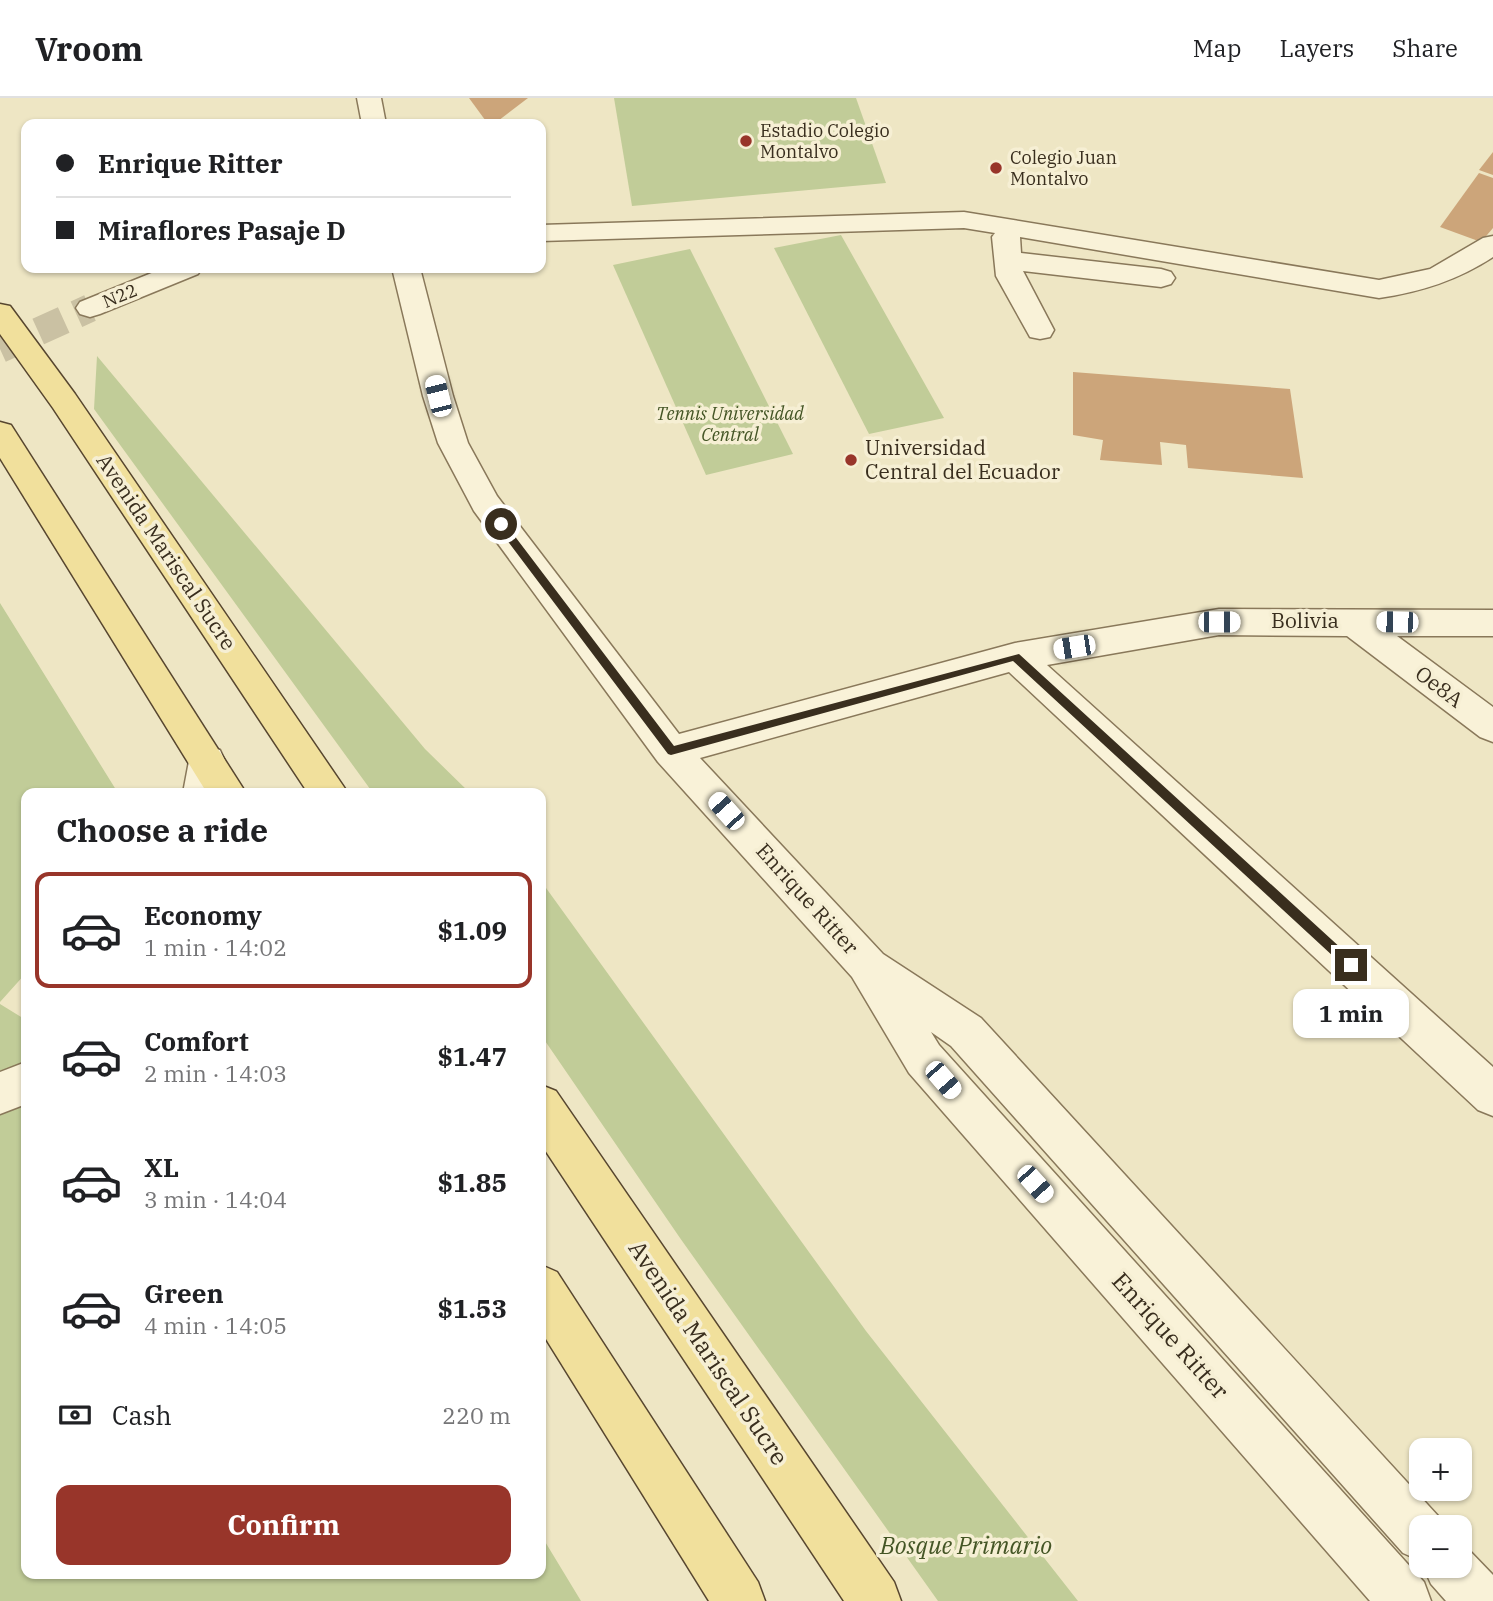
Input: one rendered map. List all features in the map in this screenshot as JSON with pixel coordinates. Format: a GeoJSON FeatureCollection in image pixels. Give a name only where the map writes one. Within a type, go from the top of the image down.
{"type":"FeatureCollection","features":[{"type":"Feature","properties":{"kind":"main road","name":"Avenida Mariscal Sucre"},"geometry":{"type":"LineString","coordinates":[[0,313],[64,401],[326,788]]}},
{"type":"Feature","properties":{"kind":"main road"},"geometry":{"type":"LineString","coordinates":[[0,433],[205,777],[220,788]]}},
{"type":"Feature","properties":{"kind":"main road","name":"Avenida Mariscal Sucre"},"geometry":{"type":"LineString","coordinates":[[546,1113],[875,1601]]}},
{"type":"Feature","properties":{"kind":"main road"},"geometry":{"type":"LineString","coordinates":[[546,1296],[739,1601]]}},
{"type":"Feature","properties":{"kind":"street"},"geometry":{"type":"LineString","coordinates":[[369,98],[373,119]]}},
{"type":"Feature","properties":{"kind":"street"},"geometry":{"type":"LineString","coordinates":[[546,233],[964,220],[1380,289],[1409,286],[1437,278],[1465,264],[1493,244]]}},
{"type":"Feature","properties":{"kind":"street"},"geometry":{"type":"LineString","coordinates":[[1006,228],[1010,276],[1040,330]]}},
{"type":"Feature","properties":{"kind":"street"},"geometry":{"type":"LineString","coordinates":[[1007,260],[1179,281]]}},
{"type":"Feature","properties":{"kind":"street","name":"N22"},"geometry":{"type":"LineString","coordinates":[[90,308],[176,273]]}},
{"type":"Feature","properties":{"kind":"street","name":"Enrique Ritter"},"geometry":{"type":"LineString","coordinates":[[416,273],[438,396],[453,443],[466,472],[485,503],[671,751],[866,964],[924,1059],[1405,1601]]}},
{"type":"Feature","properties":{"kind":"street","name":"Oe8A"},"geometry":{"type":"LineString","coordinates":[[1352,621],[1493,727]]}},
{"type":"Feature","properties":{"kind":"street","name":"Bolivia"},"geometry":{"type":"LineString","coordinates":[[671,751],[1015,657],[1219,622],[1493,623]]}},
{"type":"Feature","properties":{"kind":"street"},"geometry":{"type":"LineString","coordinates":[[1015,657],[1493,1095]]}},
{"type":"Feature","properties":{"kind":"street","name":"Enrique Ritter"},"geometry":{"type":"LineString","coordinates":[[866,964],[966,1032],[1409,1522]]}},
{"type":"Feature","properties":{"kind":"street"},"geometry":{"type":"LineString","coordinates":[[0,1093],[21,1085]]}},
{"type":"Feature","properties":{"kind":"street"},"geometry":{"type":"LineString","coordinates":[[1460,1578],[1480,1601]]}},
{"type":"Feature","properties":{"kind":"green space","name":"Estadio Colegio Montalvo"},"geometry":{"type":"Polygon","coordinates":[[[614,98],[856,98],[886,183],[632,206],[614,98]]]}},
{"type":"Feature","properties":{"kind":"green space"},"geometry":{"type":"Polygon","coordinates":[[[841,235],[944,418],[869,434],[774,248],[841,235]]]}},
{"type":"Feature","properties":{"kind":"green space","name":"Tennis Universidad Central"},"geometry":{"type":"Polygon","coordinates":[[[690,249],[793,454],[706,475],[613,265],[690,249]]]}},
{"type":"Feature","properties":{"kind":"green space"},"geometry":{"type":"Polygon","coordinates":[[[97,356],[425,749],[465,788],[369,788],[94,409],[97,356]]]}},
{"type":"Feature","properties":{"kind":"green space"},"geometry":{"type":"Polygon","coordinates":[[[0,603],[115,788],[21,788],[21,979],[0,1002],[0,603]]]}},
{"type":"Feature","properties":{"kind":"green space","name":"Bosque Primario"},"geometry":{"type":"Polygon","coordinates":[[[546,888],[866,1331],[1078,1601],[938,1601],[680,1238],[546,1042],[546,888]]]}},
{"type":"Feature","properties":{"kind":"green space"},"geometry":{"type":"Polygon","coordinates":[[[0,1004],[21,1017],[21,1579],[546,1579],[546,1543],[581,1601],[0,1601],[0,1004]]]}},
{"type":"Feature","properties":{"kind":"building"},"geometry":{"type":"Polygon","coordinates":[[[469,98],[528,98],[501,119],[484,119],[469,98]]]}},
{"type":"Feature","properties":{"kind":"building"},"geometry":{"type":"Polygon","coordinates":[[[1493,152],[1493,175],[1479,170],[1493,152]]]}},
{"type":"Feature","properties":{"kind":"building"},"geometry":{"type":"Polygon","coordinates":[[[1479,173],[1493,178],[1493,228],[1481,242],[1440,227],[1479,173]]]}},
{"type":"Feature","properties":{"kind":"building"},"geometry":{"type":"Polygon","coordinates":[[[1073,372],[1290,389],[1303,478],[1188,468],[1186,445],[1160,442],[1162,465],[1100,460],[1103,440],[1073,435],[1073,372]]]}},
{"type":"Feature","properties":{"kind":"tunnel"},"geometry":{"type":"LineString","coordinates":[[0,349],[90,308]]}},
{"type":"Feature","properties":{"kind":"place","name":"Estadio Colegio Montalvo"},"geometry":{"type":"Point","coordinates":[746,141]}},
{"type":"Feature","properties":{"kind":"place","name":"Colegio Juan Montalvo"},"geometry":{"type":"Point","coordinates":[996,168]}},
{"type":"Feature","properties":{"kind":"place","name":"Universidad Central del Ecuador"},"geometry":{"type":"Point","coordinates":[851,460]}},
{"type":"Feature","properties":{"kind":"route"},"geometry":{"type":"LineString","coordinates":[[501,524],[671,751],[1015,657],[1351,965]]}}]}
